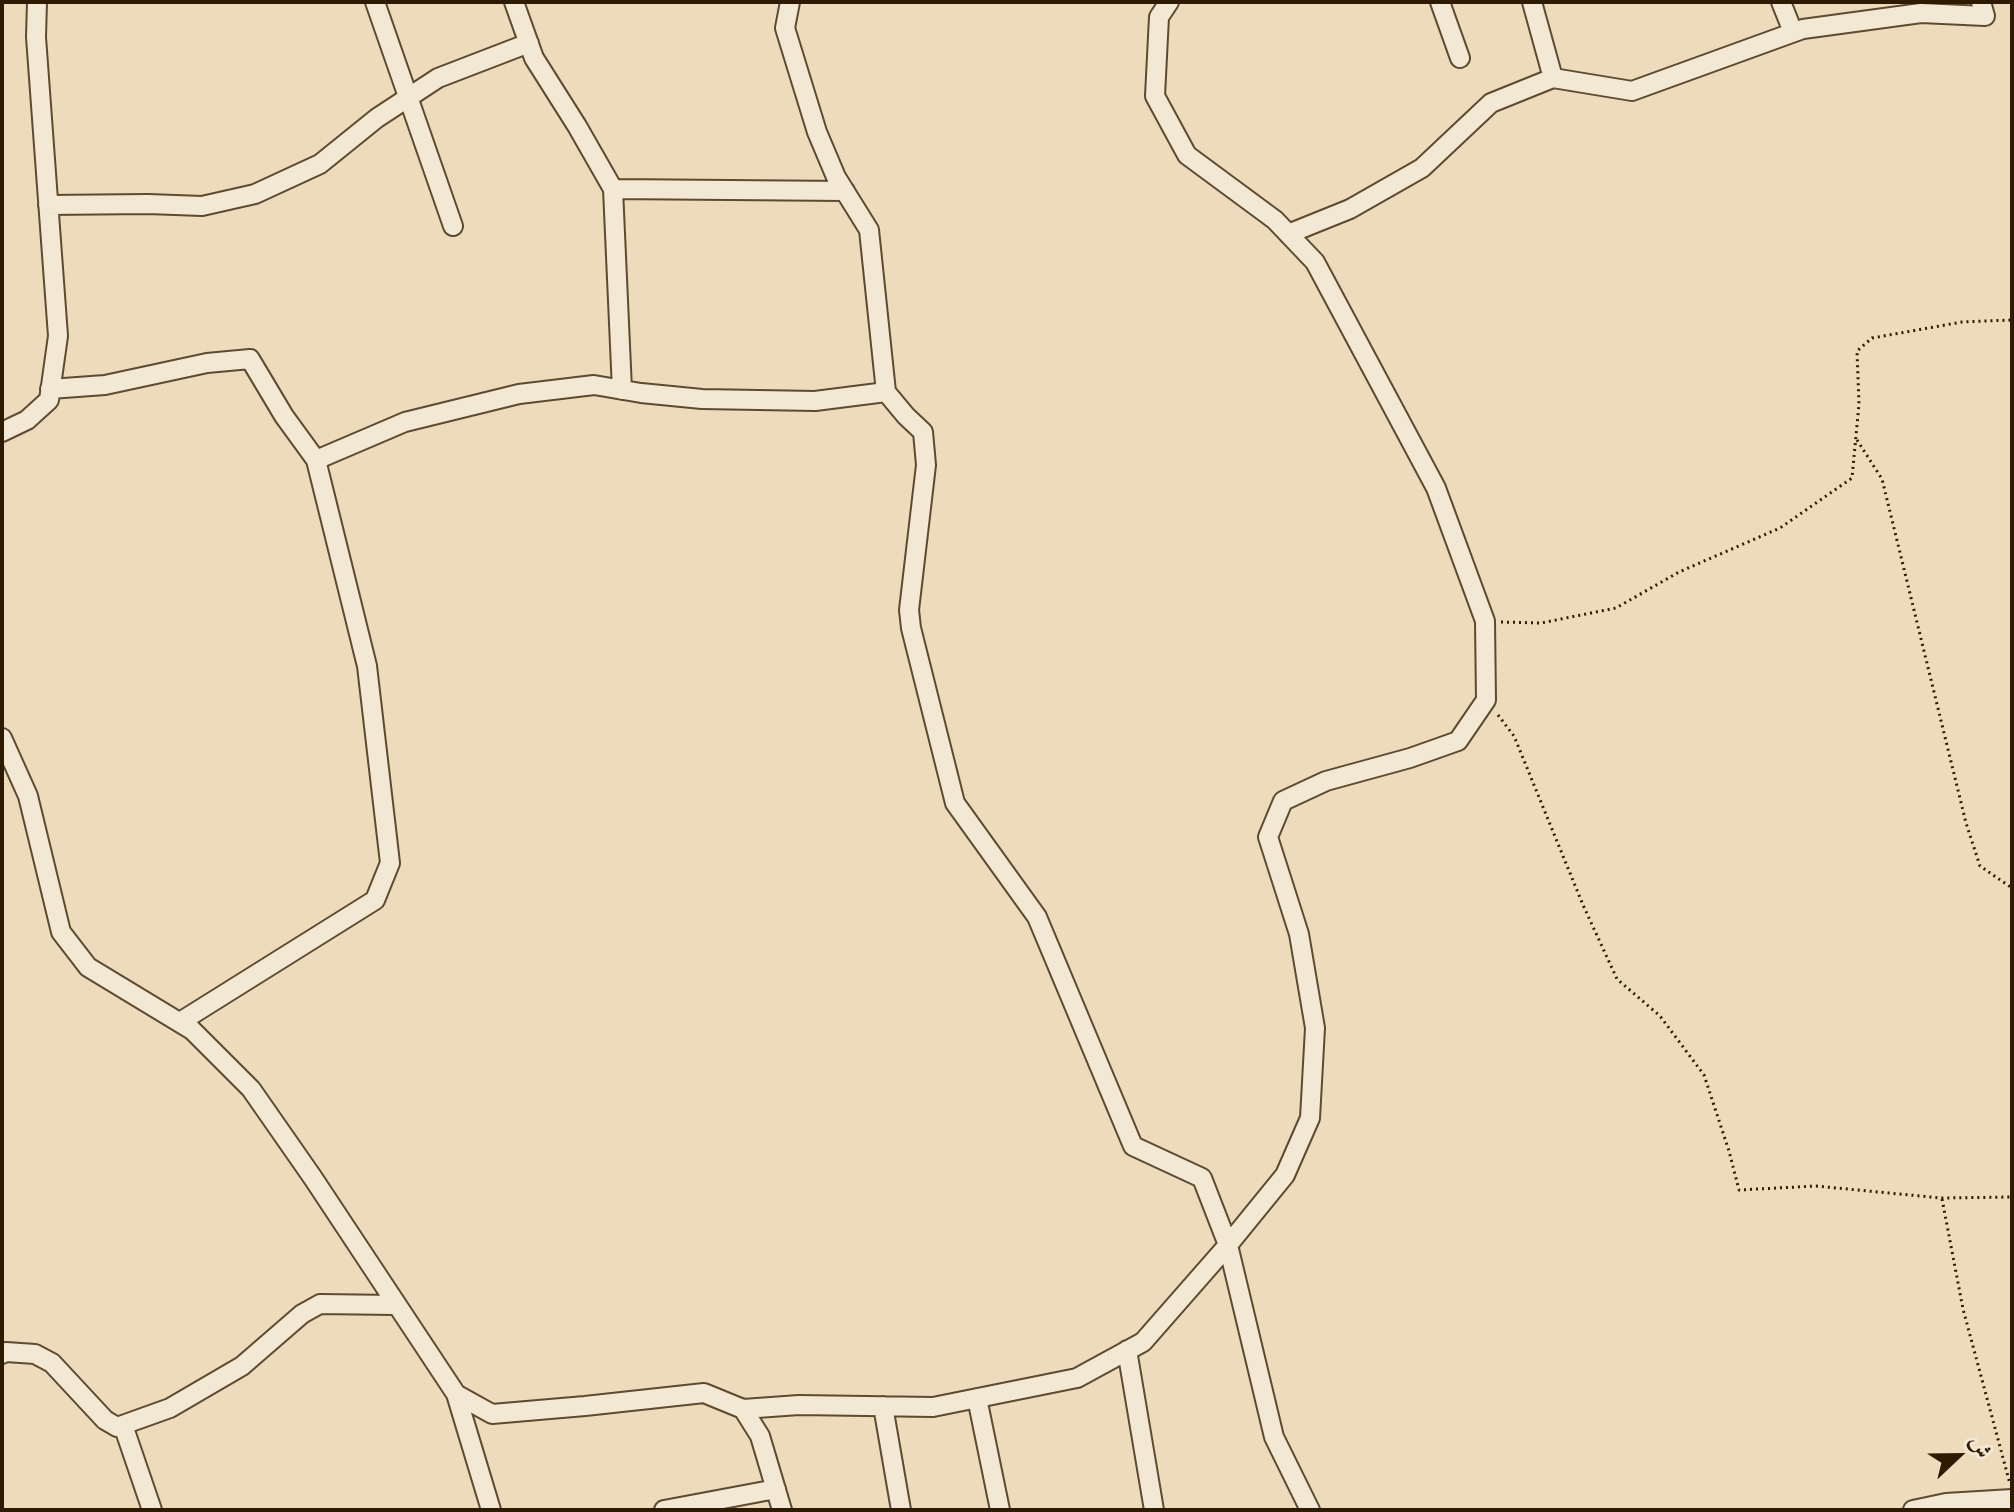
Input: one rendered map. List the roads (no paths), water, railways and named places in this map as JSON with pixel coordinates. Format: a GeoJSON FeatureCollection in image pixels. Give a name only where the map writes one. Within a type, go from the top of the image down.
{"type":"FeatureCollection","features":[{"type":"Feature","properties":{"kind":"street"},"geometry":{"type":"LineString","coordinates":[[2,432],[27,420],[49,400],[58,336],[36,37],[37,2]]}},
{"type":"Feature","properties":{"kind":"street"},"geometry":{"type":"LineString","coordinates":[[375,2],[453,226]]}},
{"type":"Feature","properties":{"kind":"street"},"geometry":{"type":"LineString","coordinates":[[514,2],[534,58],[613,189],[622,390]]}},
{"type":"Feature","properties":{"kind":"street"},"geometry":{"type":"LineString","coordinates":[[790,2],[785,28],[817,132],[836,177],[869,230],[886,392],[923,432],[926,465],[909,610],[955,803],[1037,917],[1133,1146],[1202,1178],[1228,1245],[1274,1437],[1310,1510]]}},
{"type":"Feature","properties":{"kind":"street"},"geometry":{"type":"LineString","coordinates":[[456,1394],[492,1414],[704,1393],[743,1409],[799,1405],[933,1407],[1077,1378],[1143,1342],[1285,1175],[1310,1118],[1315,1028],[1299,934],[1268,837],[1283,801],[1326,781],[1458,741],[1486,700],[1485,621],[1436,488],[1315,262],[1275,220],[1187,155],[1155,96],[1159,17],[1169,2]]}},
{"type":"Feature","properties":{"kind":"street"},"geometry":{"type":"LineString","coordinates":[[1440,2],[1460,58]]}},
{"type":"Feature","properties":{"kind":"street"},"geometry":{"type":"LineString","coordinates":[[1532,2],[1553,78]]}},
{"type":"Feature","properties":{"kind":"street"},"geometry":{"type":"LineString","coordinates":[[1781,2],[1793,32]]}},
{"type":"Feature","properties":{"kind":"street"},"geometry":{"type":"LineString","coordinates":[[1288,234],[1350,209],[1422,168],[1491,103],[1553,78],[1632,91],[1803,29],[1921,13],[1985,16],[1981,2]]}},
{"type":"Feature","properties":{"kind":"street"},"geometry":{"type":"LineString","coordinates":[[48,205],[202,206],[255,194],[320,164],[377,118],[438,78],[529,43]]}},
{"type":"Feature","properties":{"kind":"street"},"geometry":{"type":"LineString","coordinates":[[613,189],[845,191]]}},
{"type":"Feature","properties":{"kind":"street"},"geometry":{"type":"LineString","coordinates":[[50,389],[105,385],[207,363],[250,359],[284,416],[316,460],[367,666],[390,863],[375,900],[180,1022]]}},
{"type":"Feature","properties":{"kind":"street"},"geometry":{"type":"LineString","coordinates":[[316,460],[405,422],[519,394],[594,385],[702,399],[815,401],[886,392]]}},
{"type":"Feature","properties":{"kind":"street"},"geometry":{"type":"LineString","coordinates":[[2,738],[28,796],[61,932],[88,967],[192,1030],[251,1089],[456,1394],[491,1510]]}},
{"type":"Feature","properties":{"kind":"street"},"geometry":{"type":"LineString","coordinates":[[2,1354],[35,1354],[52,1363],[105,1420],[117,1427],[170,1408],[242,1366],[302,1314],[320,1304],[395,1305]]}},
{"type":"Feature","properties":{"kind":"street"},"geometry":{"type":"LineString","coordinates":[[1127,1350],[1154,1510]]}},
{"type":"Feature","properties":{"kind":"street"},"geometry":{"type":"LineString","coordinates":[[977,1398],[1000,1510]]}},
{"type":"Feature","properties":{"kind":"street"},"geometry":{"type":"LineString","coordinates":[[883,1406],[901,1510]]}},
{"type":"Feature","properties":{"kind":"street"},"geometry":{"type":"LineString","coordinates":[[743,1409],[760,1436],[782,1510]]}},
{"type":"Feature","properties":{"kind":"street"},"geometry":{"type":"LineString","coordinates":[[123,1425],[152,1510]]}},
{"type":"Feature","properties":{"kind":"street"},"geometry":{"type":"LineString","coordinates":[[665,1510],[776,1489]]}},
{"type":"Feature","properties":{"kind":"street"},"geometry":{"type":"LineString","coordinates":[[1913,1510],[1946,1503],[2012,1499]]}}]}
